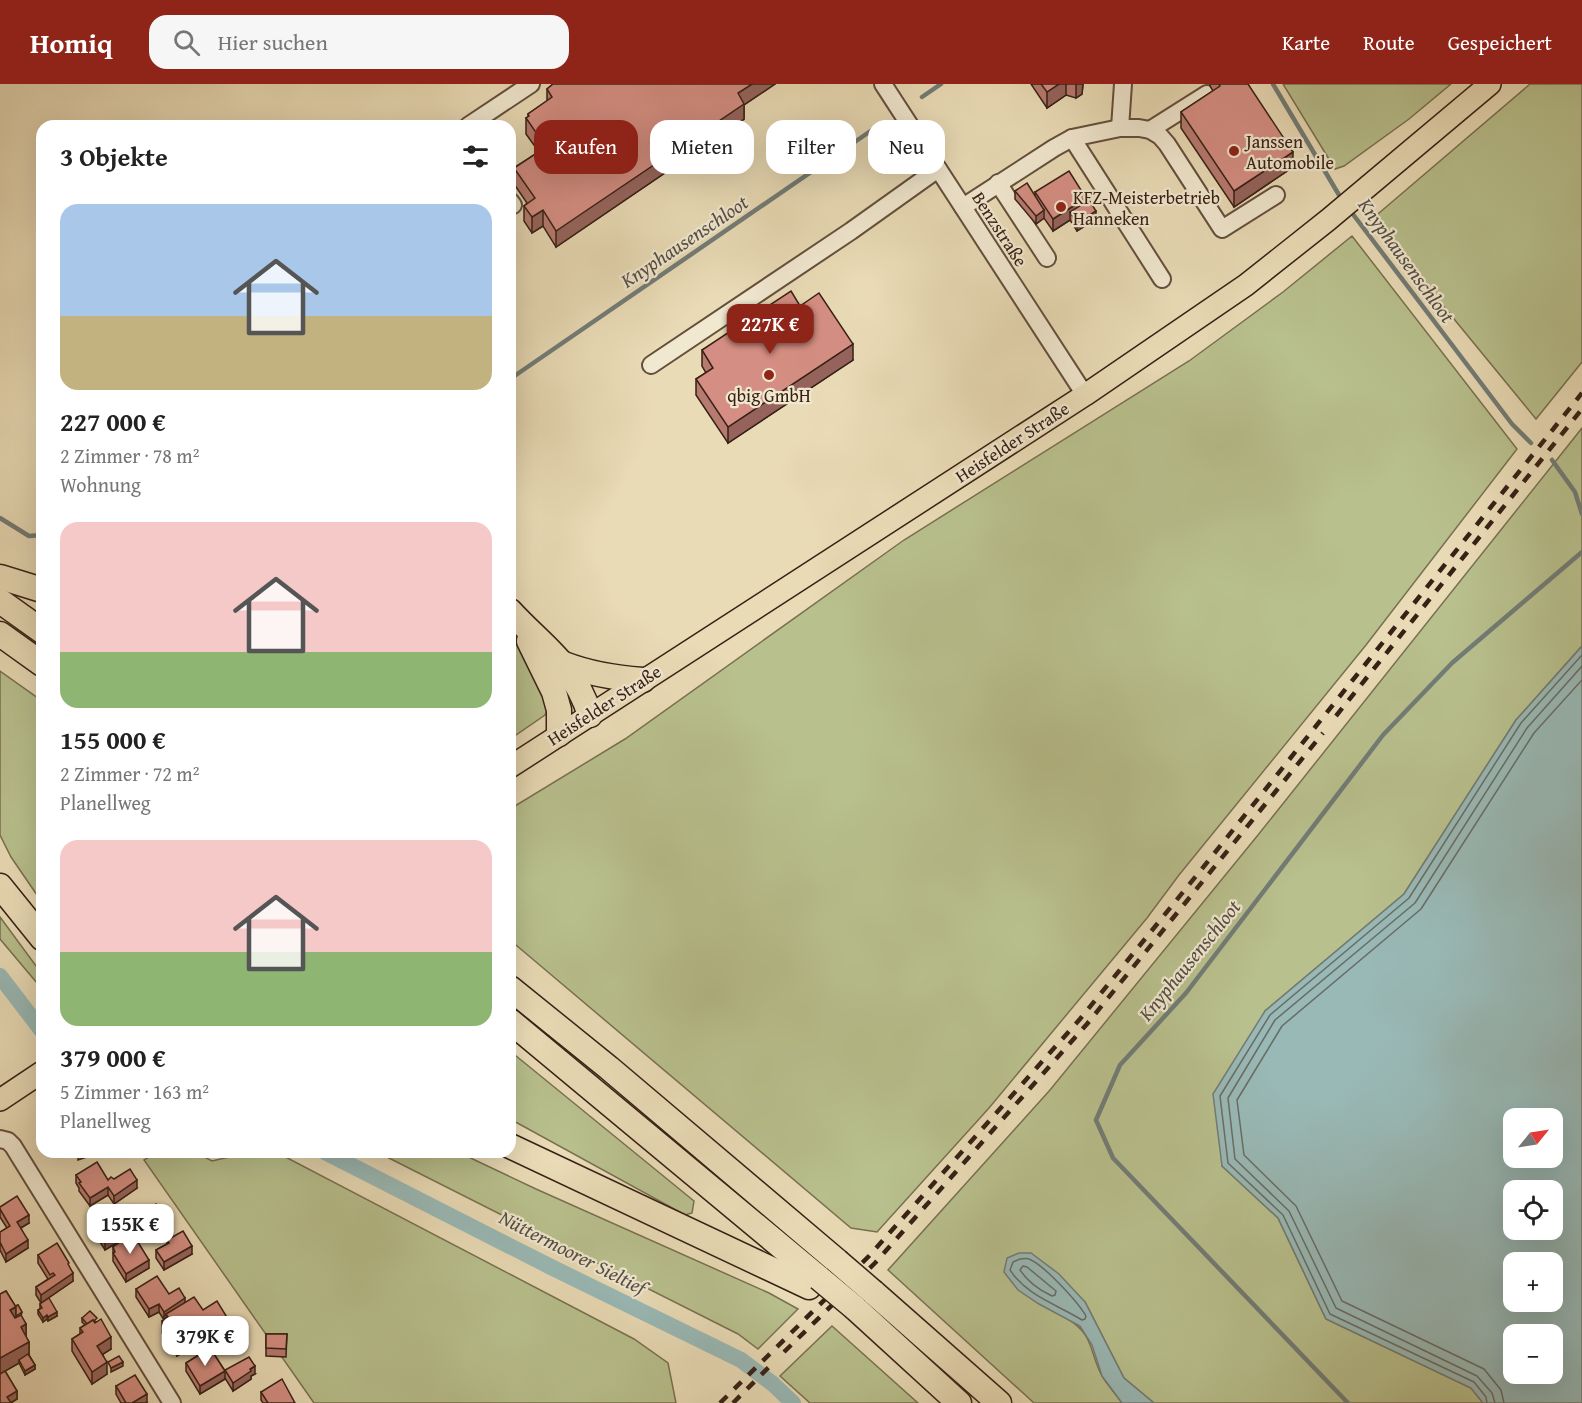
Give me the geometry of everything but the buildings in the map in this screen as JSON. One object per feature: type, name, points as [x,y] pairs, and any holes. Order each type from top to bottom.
[{"type":"highway","points":[[0,577],[36,588]]},
{"type":"highway","points":[[0,601],[36,627]]},
{"type":"highway","points":[[516,617],[564,664],[584,696],[590,715]]},
{"type":"highway","points":[[516,619],[541,661],[554,692],[560,710],[559,734]]},
{"type":"highway","points":[[0,634],[36,660]]},
{"type":"highway","points":[[564,664],[587,673],[610,678],[643,680]]},
{"type":"highway","points":[[0,886],[36,931]]},
{"type":"highway","points":[[516,993],[609,1068],[837,1261],[864,1300],[959,1403]]},
{"type":"highway","points":[[516,1027],[821,1286]]},
{"type":"highway","points":[[516,1149],[821,1286],[864,1300],[999,1403]]},
{"type":"main road","name":"Heisfelder Straße","points":[[516,763],[1085,395],[1246,285],[1372,184],[1490,84]]},
{"type":"main road","points":[[0,1100],[36,1076]]},
{"type":"street","points":[[477,120],[531,84]]},
{"type":"street","name":"Benzstraße","points":[[883,84],[906,120]]},
{"type":"street","points":[[1120,128],[1123,84]]},
{"type":"street","points":[[1150,130],[1207,94]]},
{"type":"street","points":[[963,207],[1072,138],[1120,128],[1150,130],[1160,136],[1222,229],[1276,195]]},
{"type":"street","points":[[1072,138],[1162,279]]},
{"type":"street","points":[[651,365],[931,174]]},
{"type":"street","name":"Benzstraße","points":[[941,174],[1085,395]]},
{"type":"street","points":[[998,183],[1047,258]]},
{"type":"street","points":[[0,1139],[8,1141],[13,1146],[172,1403]]},
{"type":"green space","points":[[1283,84],[1451,84],[1409,119],[1344,166],[1335,169]]},
{"type":"green space","points":[[1530,84],[1582,84],[1582,362],[1536,419],[1372,219]]},
{"type":"green space","points":[[1352,236],[1517,449],[1366,645],[1179,875],[1147,918],[989,1108],[877,1232],[851,1228],[516,945],[516,805],[625,739],[904,540],[1189,361],[1283,292]]},
{"type":"green space","points":[[1582,428],[1582,646],[1516,720],[1404,894],[1265,1011],[1222,1166],[1278,1218],[1326,1319],[1471,1388],[1483,1403],[1154,1403],[1124,1378],[1085,1302],[1065,1317],[1086,1336],[1102,1376],[1122,1403],[1034,1403],[888,1270],[1050,1090],[1258,835]]},
{"type":"green space","points":[[516,631],[521,638],[549,706],[545,715],[516,735]]},
{"type":"green space","points":[[0,671],[36,697],[36,894],[11,857],[0,835]]},
{"type":"green space","points":[[0,917],[36,966],[36,982],[0,939]]},
{"type":"green space","points":[[516,1056],[694,1201],[692,1213],[685,1215],[516,1122]]},
{"type":"green space","points":[[147,1158],[206,1158],[212,1161],[225,1158],[287,1158],[634,1339],[668,1363],[676,1403],[314,1403],[144,1160]]},
{"type":"green space","points":[[389,1158],[471,1158],[769,1293],[798,1309],[758,1349],[738,1334]]},
{"type":"green space","points":[[832,1326],[918,1403],[810,1403],[780,1376]]},
{"type":"water","points":[[1582,646],[1582,1403],[1483,1403],[1471,1388],[1326,1319],[1278,1218],[1222,1166],[1213,1094],[1265,1011],[1404,894],[1516,720]]},
{"type":"water","points":[[1019,1253],[1031,1253],[1059,1274],[1085,1302],[1124,1378],[1154,1403],[1122,1403],[1102,1376],[1092,1345],[1080,1326],[1018,1290],[1004,1272],[1007,1258]]},
{"type":"waterway","name":"Knyphausenschloot","points":[[922,97],[941,84]]},
{"type":"waterway","name":"Knyphausenschloot","points":[[1273,84],[1342,200]]},
{"type":"waterway","name":"Knyphausenschloot","points":[[516,375],[868,133]]},
{"type":"waterway","name":"Knyphausenschloot","points":[[1349,209],[1512,424],[1531,443]]},
{"type":"waterway","name":"Knyphausenschloot","points":[[1552,460],[1575,492],[1582,514]]},
{"type":"waterway","name":"Knyphausenschloot","points":[[0,518],[29,536],[36,535]]},
{"type":"waterway","name":"Knyphausenschloot","points":[[1348,1403],[1113,1158],[1096,1120],[1120,1065],[1186,993],[1383,735],[1452,663],[1582,552]]},
{"type":"waterway","name":"Nüttermoorer Sieltief","points":[[0,976],[36,1023]]},
{"type":"waterway","name":"Nüttermoorer Sieltief","points":[[337,1158],[741,1360],[773,1384],[793,1403]]},
{"type":"railway","points":[[720,1403],[869,1256],[1080,1019],[1582,393]]},
{"type":"railway","points":[[1336,716],[1582,409]]},
{"type":"railway","points":[[784,1352],[875,1263],[1087,1024],[1323,733]]},
{"type":"railway","points":[[733,1403],[769,1367]]},
{"type":"place","name":"Janssen Automobile","points":[[1234,151]]},
{"type":"place","name":"KFZ-Meisterbetrieb Hanneken","points":[[1061,207]]},
{"type":"place","name":"qbig GmbH","points":[[769,375]]}]
